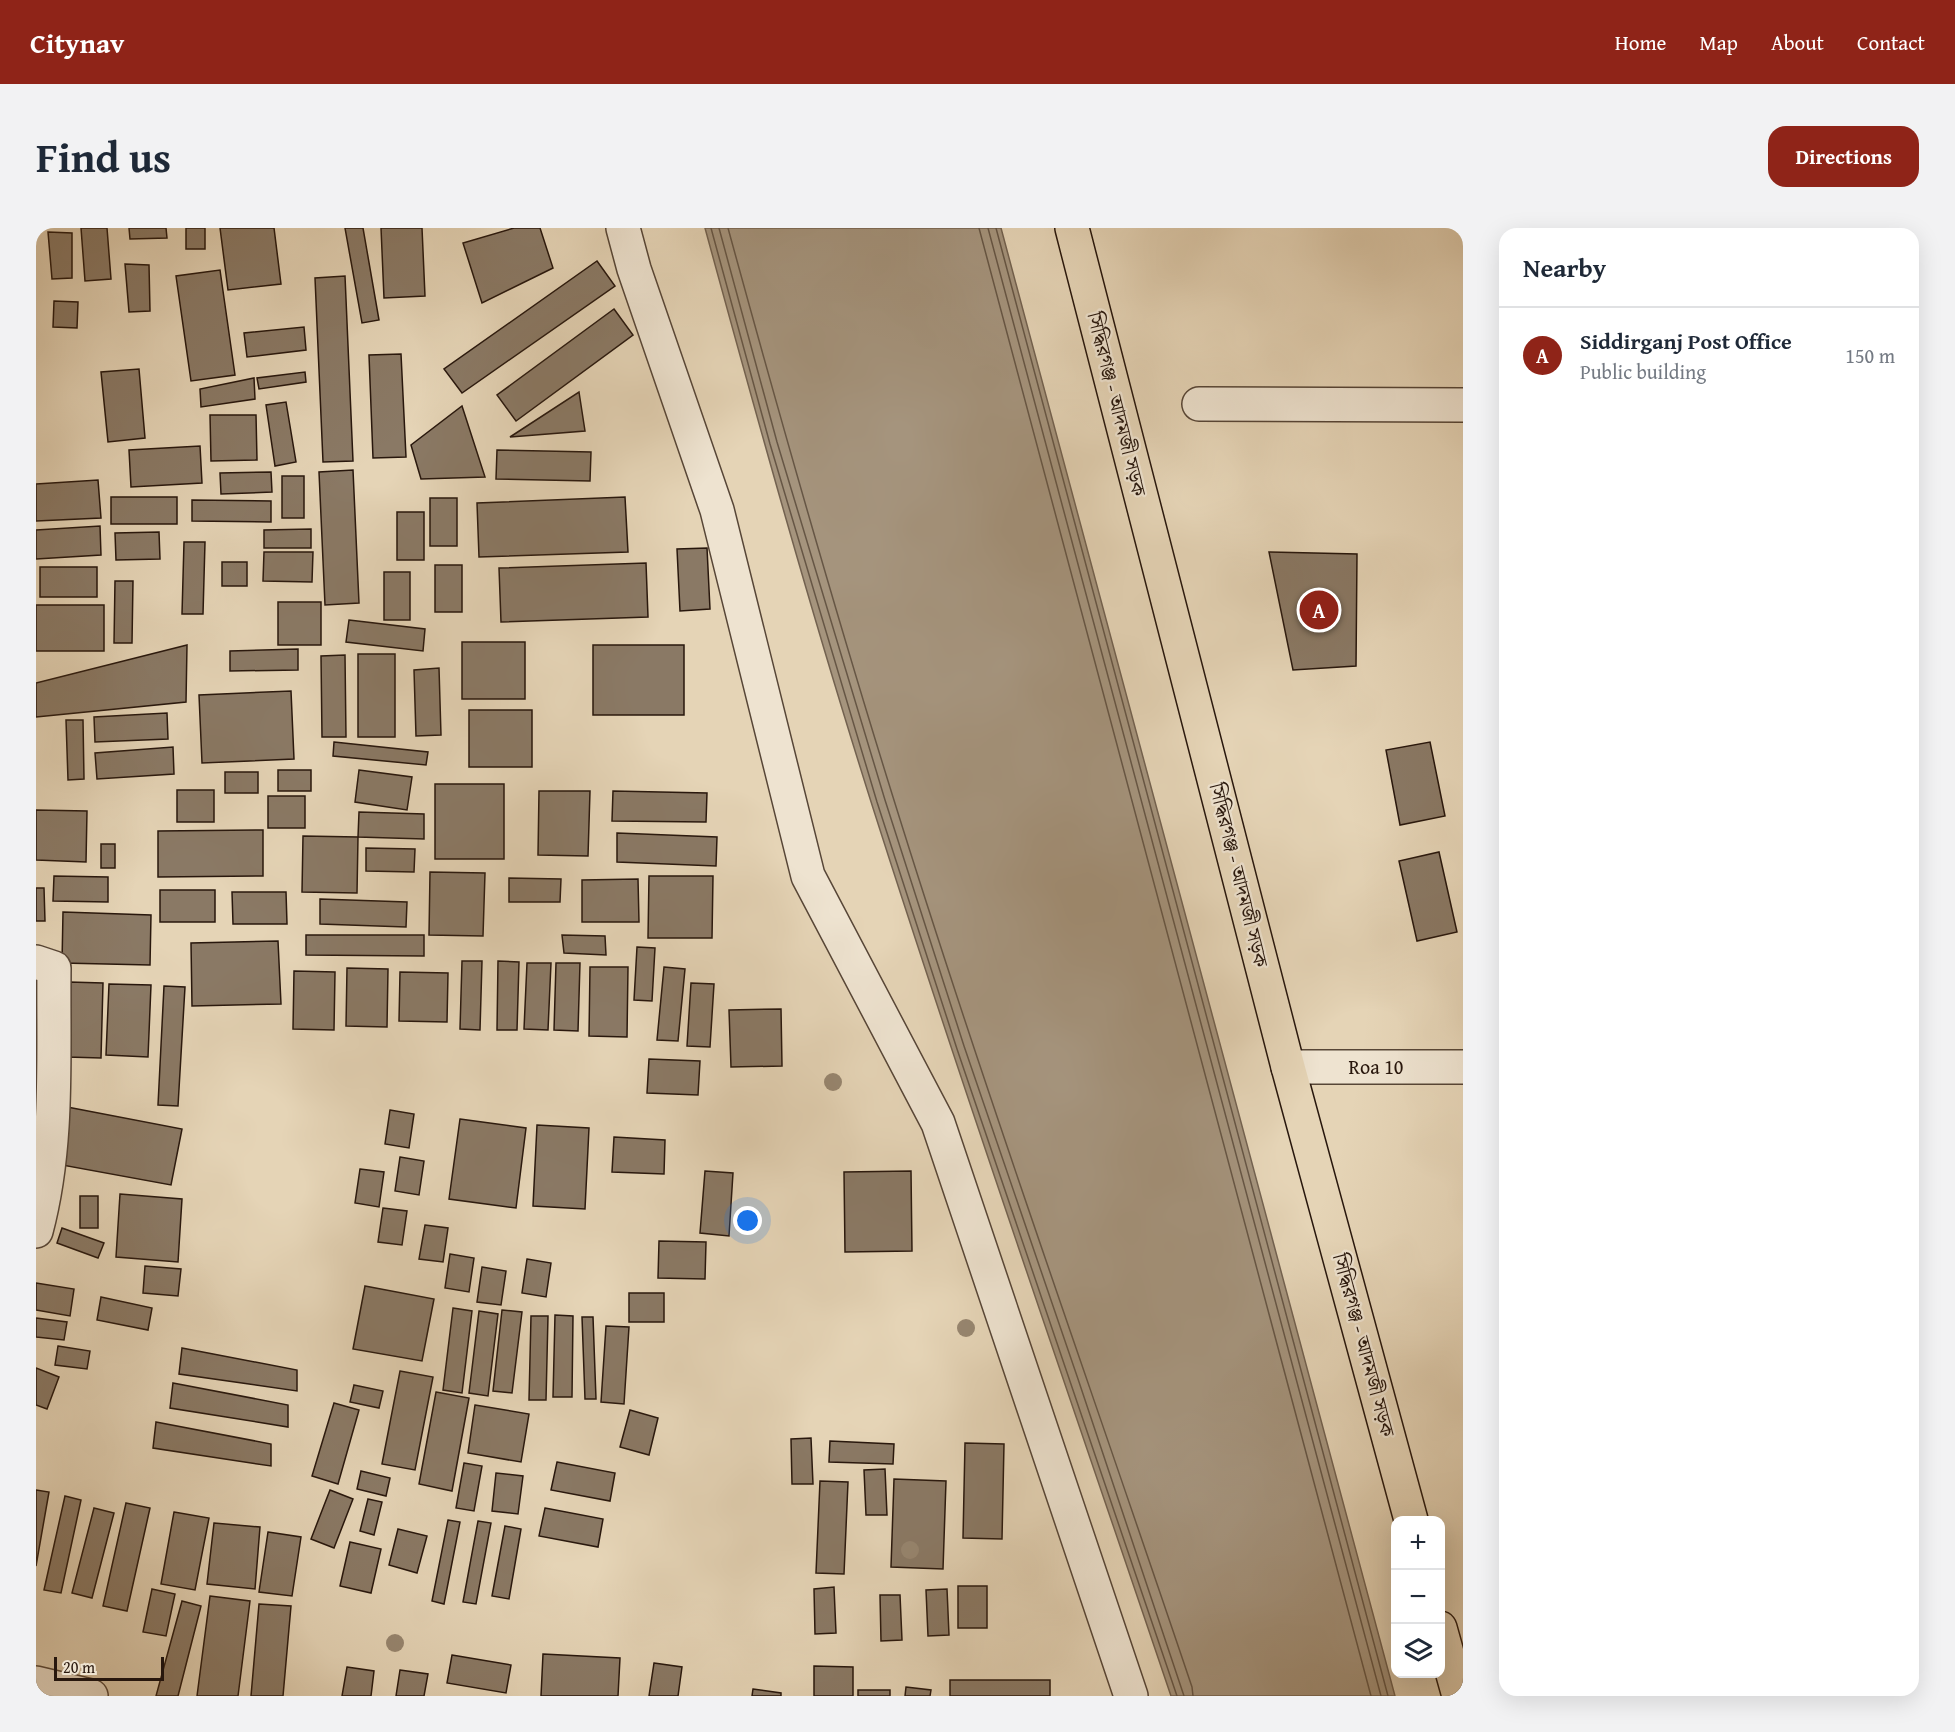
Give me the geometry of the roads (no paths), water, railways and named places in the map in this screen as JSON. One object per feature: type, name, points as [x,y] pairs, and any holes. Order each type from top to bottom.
[{"type":"main road","name":"সিদ্ধিরগঞ্জ - আদমজী সড়ক","points":[[1072,228],[1288,1067],[1410,1516]]},
{"type":"main road","points":[[1445,1646],[1459,1696]]},
{"type":"street","points":[[623,228],[634,268],[717,510],[808,876],[938,1123],[1131,1696]]},
{"type":"street","points":[[1199,404],[1463,405]]},
{"type":"street","points":[[36,962],[54,968],[54,1110],[45,1197],[36,1231]]},
{"type":"street","name":"Roa 10","points":[[1288,1067],[1463,1067]]},
{"type":"street","points":[[36,1683],[91,1696]]},
{"type":"water","points":[[705,228],[1001,228],[1395,1696],[1171,1696],[873,808],[786,519]]},
{"type":"place","name":"Siddirganj Post Office","points":[[1319,610]]}]
